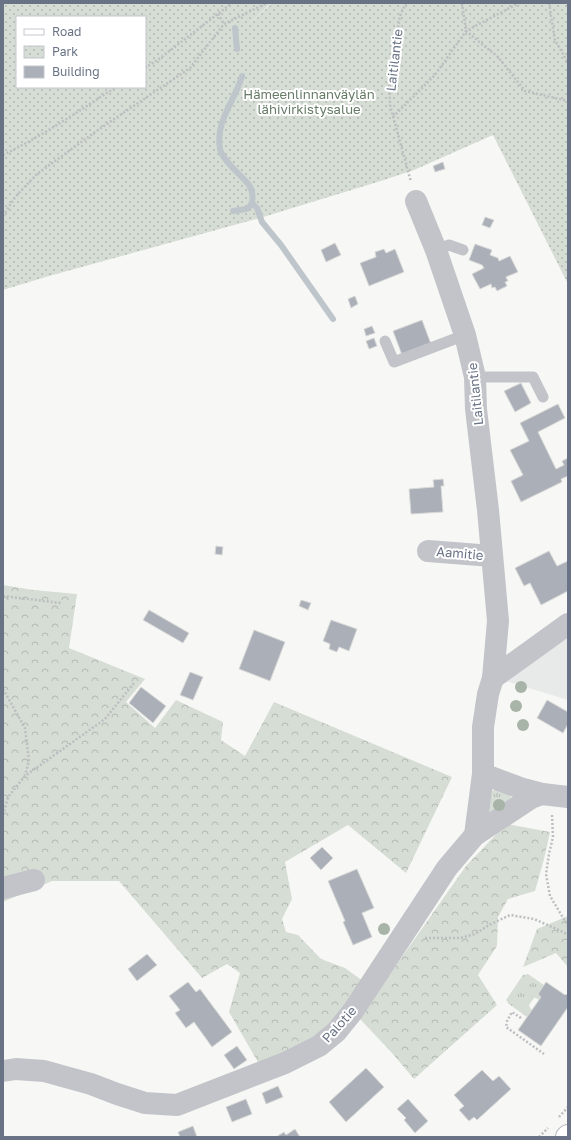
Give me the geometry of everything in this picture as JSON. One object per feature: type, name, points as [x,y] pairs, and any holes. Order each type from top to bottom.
[{"type":"street","name":"Laitilantie","points":[[416,201],[436,250],[465,335],[476,377],[476,409],[488,510],[498,621],[493,678],[488,694],[483,727],[483,774],[475,835]]},
{"type":"street","name":"Aamitie","points":[[428,551],[492,556]]},
{"type":"street","points":[[493,678],[568,624]]},
{"type":"street","points":[[483,774],[523,789],[542,794],[568,797]]},
{"type":"street","name":"Palotie","points":[[3,1071],[16,1069],[44,1071],[91,1084],[145,1103],[177,1105],[278,1066],[319,1046],[336,1032],[353,1011],[448,868],[475,835],[531,798],[542,794]]},
{"type":"street","points":[[3,888],[34,880]]},
{"type":"lane","points":[[436,250],[449,245],[463,250]]},
{"type":"lane","points":[[385,341],[394,362],[465,335]]},
{"type":"lane","points":[[476,377],[533,377],[543,397]]},
{"type":"path","points":[[146,67],[232,3]]},
{"type":"path","points":[[3,216],[16,196],[38,174],[98,130],[190,68],[224,24],[267,3]]},
{"type":"path","name":"Laitilantie","points":[[406,3],[400,16],[390,84],[390,105],[416,201]]},
{"type":"path","points":[[462,3],[466,31],[498,57],[525,91],[568,101]]},
{"type":"path","points":[[393,117],[435,75],[466,31],[519,3]]},
{"type":"path","points":[[549,3],[555,40],[568,63]]},
{"type":"path","points":[[218,14],[224,24]]},
{"type":"path","points":[[3,155],[16,149],[76,113],[114,88]]},
{"type":"path","points":[[3,596],[61,603]]},
{"type":"path","points":[[3,815],[8,796],[25,776],[105,719],[134,683]]},
{"type":"path","points":[[3,689],[25,728],[29,761],[25,776]]},
{"type":"path","points":[[542,794],[551,812],[553,825],[553,837],[546,874],[550,896],[568,926]]},
{"type":"path","points":[[400,940],[415,938],[460,938],[475,934],[489,925],[510,915],[534,918],[568,935]]},
{"type":"path","points":[[521,1018],[512,1012],[507,1021],[506,1027],[544,1054]]},
{"type":"shaded area","points":[[568,638],[568,700],[502,680]]},
{"type":"green space","name":"Hämeenlinnanväylän lähivirkistysalue","points":[[3,3],[271,3],[248,25],[272,3],[568,3],[568,284],[493,135],[414,170],[384,180],[260,218],[3,290]]},
{"type":"green space","points":[[3,585],[33,590],[77,594],[69,648],[145,679],[126,702],[155,728],[176,700],[223,722],[221,740],[245,756],[274,702],[452,777],[406,873],[348,825],[285,862],[292,899],[282,919],[286,932],[298,935],[321,959],[345,968],[363,981],[323,1037],[262,1069],[229,1012],[240,973],[227,964],[202,978],[119,881],[52,881],[3,902]]},
{"type":"green space","points":[[499,788],[508,792],[512,799],[484,823],[489,792]]},
{"type":"green space","points":[[506,824],[550,832],[535,891],[508,899],[498,917],[497,946],[478,975],[497,1005],[414,1079],[359,1018],[466,866]]},
{"type":"green space","points":[[568,916],[568,967],[556,953],[523,967],[537,929]]},
{"type":"green space","points":[[528,974],[544,985],[538,994],[541,997],[539,1000],[534,998],[529,1005],[532,1010],[527,1017],[509,1004],[506,1000],[523,975]]},
{"type":"building","points":[[365,90],[375,90],[376,99],[366,100]]},
{"type":"building","points":[[443,162],[445,169],[435,172],[433,166]]},
{"type":"building","points":[[485,217],[494,220],[490,228],[482,225]]},
{"type":"building","points":[[335,243],[341,255],[326,262],[321,250]]},
{"type":"building","points":[[475,244],[492,250],[490,255],[498,258],[499,261],[510,256],[518,272],[506,277],[508,281],[505,282],[507,286],[497,291],[495,287],[492,288],[491,284],[480,289],[472,274],[484,268],[482,265],[469,260]]},
{"type":"building","points":[[384,249],[386,253],[395,249],[404,272],[369,286],[360,263],[376,257],[375,252]]},
{"type":"building","points":[[355,296],[358,304],[351,308],[348,299]]},
{"type":"building","points":[[422,320],[431,344],[402,355],[393,331]]},
{"type":"building","points":[[372,326],[375,333],[366,336],[364,329]]},
{"type":"building","points":[[374,338],[377,346],[369,349],[366,341]]},
{"type":"building","points":[[521,383],[531,403],[515,412],[504,391]]},
{"type":"building","points":[[558,404],[565,418],[538,432],[556,469],[564,465],[562,461],[568,458],[568,476],[561,479],[562,482],[521,502],[511,481],[523,475],[510,450],[529,441],[520,423]]},
{"type":"building","points":[[443,479],[444,486],[441,486],[443,512],[411,514],[409,489],[434,487],[433,480]]},
{"type":"building","points":[[216,546],[223,547],[222,555],[215,554]]},
{"type":"building","points":[[549,551],[557,566],[568,561],[568,591],[541,605],[530,583],[524,586],[515,568]]},
{"type":"building","points":[[301,600],[311,603],[308,610],[299,606]]},
{"type":"building","points":[[149,610],[189,633],[183,643],[143,620]]},
{"type":"building","points":[[331,620],[357,629],[349,651],[339,647],[337,652],[329,649],[330,644],[323,641]]},
{"type":"building","points":[[254,630],[285,642],[270,681],[239,669]]},
{"type":"building","points":[[190,672],[203,677],[193,700],[180,695]]},
{"type":"building","points":[[141,687],[166,706],[153,723],[129,703]]},
{"type":"building","points":[[547,700],[568,712],[568,724],[563,733],[537,718]]},
{"type":"building","points":[[322,847],[333,858],[321,870],[310,858]]},
{"type":"building","points":[[357,869],[374,908],[362,913],[372,937],[353,945],[343,922],[345,921],[328,881]]},
{"type":"building","points":[[147,954],[157,965],[137,981],[128,969]]},
{"type":"building","points":[[188,982],[196,992],[200,989],[232,1032],[212,1047],[194,1022],[186,1028],[175,1013],[180,1010],[169,996]]},
{"type":"building","points":[[546,982],[568,996],[568,1007],[541,1046],[518,1030],[541,997],[538,994]]},
{"type":"building","points":[[237,1046],[247,1060],[234,1069],[224,1055]]},
{"type":"building","points":[[366,1068],[384,1087],[346,1122],[329,1102]]},
{"type":"building","points":[[482,1070],[493,1081],[499,1076],[511,1089],[477,1120],[474,1117],[469,1121],[459,1110],[464,1106],[454,1095]]},
{"type":"building","points":[[278,1086],[283,1097],[266,1104],[262,1093]]},
{"type":"building","points":[[246,1099],[252,1114],[232,1122],[226,1107]]},
{"type":"building","points":[[408,1099],[428,1121],[415,1133],[404,1120],[406,1118],[397,1109]]},
{"type":"building","points":[[193,1126],[197,1137],[180,1137],[178,1132]]},
{"type":"building","points":[[295,1129],[300,1137],[276,1137],[284,1132],[286,1135]]},
{"type":"waterway","points":[[235,28],[237,49]]},
{"type":"waterway","points":[[233,211],[243,210],[250,206],[252,203],[252,190],[224,158],[220,149],[219,139],[220,129],[226,111],[242,76]]},
{"type":"waterway","points":[[252,203],[257,208],[262,222],[281,245],[333,319]]}]
